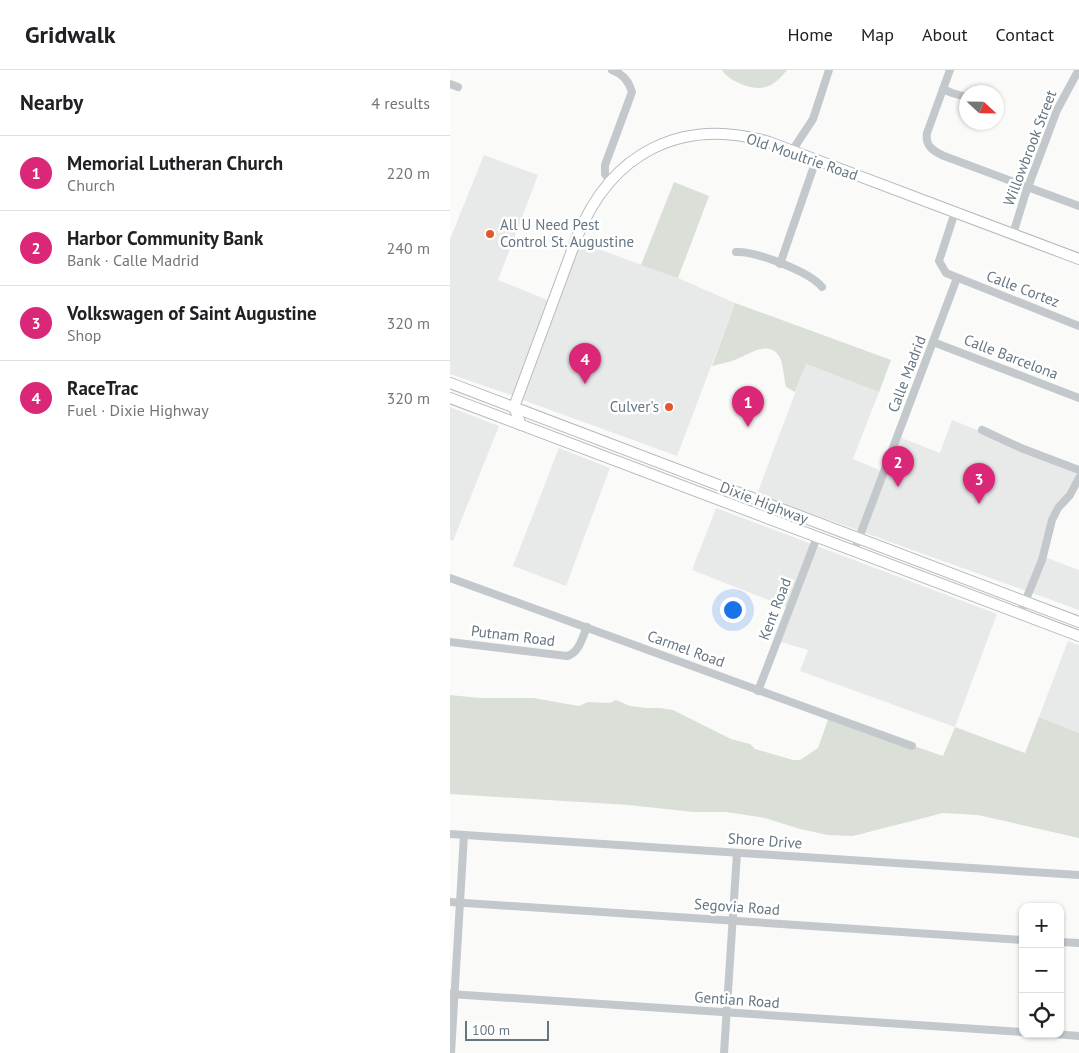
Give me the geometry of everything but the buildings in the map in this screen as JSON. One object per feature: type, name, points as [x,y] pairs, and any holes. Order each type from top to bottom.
[{"type":"main road","name":"Old Moultrie Road","points":[[514,407],[583,224],[597,198],[610,181],[646,152],[664,144],[691,136],[735,134],[750,137],[1079,259]]},
{"type":"main road","name":"Dixie Highway","points":[[450,383],[1079,622]]},
{"type":"main road","points":[[450,398],[1079,636]]},
{"type":"main road","points":[[514,407],[521,425]]},
{"type":"street","points":[[610,181],[605,174],[605,165],[632,92],[630,84],[624,77],[612,70]]},
{"type":"street","points":[[792,151],[813,119],[829,70]]},
{"type":"street","points":[[950,70],[927,133],[926,141],[931,149],[944,156],[1079,206]]},
{"type":"street","name":"Willowbrook Street","points":[[1013,234],[1028,187],[1057,110],[1077,73]]},
{"type":"street","points":[[943,89],[959,95]]},
{"type":"street","points":[[780,264],[816,160]]},
{"type":"street","points":[[955,212],[940,261],[946,273],[957,278]]},
{"type":"street","points":[[736,252],[748,252],[806,274],[822,287]]},
{"type":"street","name":"Calle Cortez","points":[[957,278],[1079,326]]},
{"type":"street","name":"Calle Madrid","points":[[854,551],[957,278]]},
{"type":"street","name":"Calle Barcelona","points":[[933,342],[1079,398]]},
{"type":"street","points":[[982,430],[1021,448],[1079,470]]},
{"type":"street","points":[[688,474],[693,490]]},
{"type":"street","points":[[1020,614],[1042,560],[1052,520],[1058,508],[1070,495],[1079,478]]},
{"type":"street","name":"Kent Road","points":[[758,691],[817,537]]},
{"type":"street","name":"Carmel Road","points":[[450,578],[912,746]]},
{"type":"street","name":"Putnam Road","points":[[450,642],[567,656],[576,651],[587,627]]},
{"type":"street","name":"Shore Drive","points":[[450,834],[1079,875]]},
{"type":"street","points":[[451,1053],[452,994],[464,835]]},
{"type":"street","points":[[724,1053],[738,853]]},
{"type":"street","name":"Segovia Road","points":[[450,902],[1019,940]]},
{"type":"street","points":[[1064,942],[1079,943]]},
{"type":"street","name":"Gentian Road","points":[[452,994],[1019,1032]]},
{"type":"street","points":[[1064,1035],[1079,1036]]},
{"type":"shaded area","points":[[722,70],[787,70],[777,81],[767,87],[755,88],[738,83],[728,77]]},
{"type":"shaded area","points":[[484,155],[538,175],[498,280],[550,301],[514,396],[450,374],[450,239]]},
{"type":"shaded area","points":[[674,182],[709,196],[678,278],[641,265]]},
{"type":"shaded area","points":[[579,242],[678,278],[735,303],[677,456],[520,399]]},
{"type":"shaded area","points":[[735,303],[891,360],[879,392],[806,364],[795,392],[786,387],[780,358],[774,351],[769,349],[756,350],[732,361],[712,366]]},
{"type":"shaded area","points":[[806,364],[879,392],[853,459],[884,472],[899,437],[940,453],[952,420],[1079,470],[1069,496],[1051,520],[1042,556],[1079,570],[1079,610],[757,494]]},
{"type":"shaded area","points":[[450,407],[499,426],[453,541],[450,540]]},
{"type":"shaded area","points":[[559,448],[610,468],[566,586],[513,566]]},
{"type":"shaded area","points":[[716,508],[997,614],[955,727],[800,671],[808,650],[777,641],[789,608],[692,570]]},
{"type":"shaded area","points":[[1068,641],[1079,645],[1079,733],[1039,717]]},
{"type":"shaded area","points":[[450,695],[480,698],[533,698],[579,706],[588,702],[610,703],[616,700],[630,706],[673,710],[731,739],[750,744],[755,749],[793,760],[800,760],[818,748],[829,717],[943,756],[955,727],[1025,753],[1039,717],[1079,733],[1079,838],[978,815],[943,813],[853,836],[828,835],[800,829],[765,818],[726,812],[693,812],[629,805],[450,794]]},
{"type":"place","name":"All U Need Pest Control St. Augustine","points":[[490,234]]},
{"type":"place","name":"RaceTrac","points":[[585,384]]},
{"type":"place","name":"Culver's","points":[[669,407]]},
{"type":"place","name":"Memorial Lutheran Church","points":[[748,427]]},
{"type":"place","name":"Harbor Community Bank","points":[[898,487]]},
{"type":"place","name":"Volkswagen of Saint Augustine","points":[[979,504]]}]
